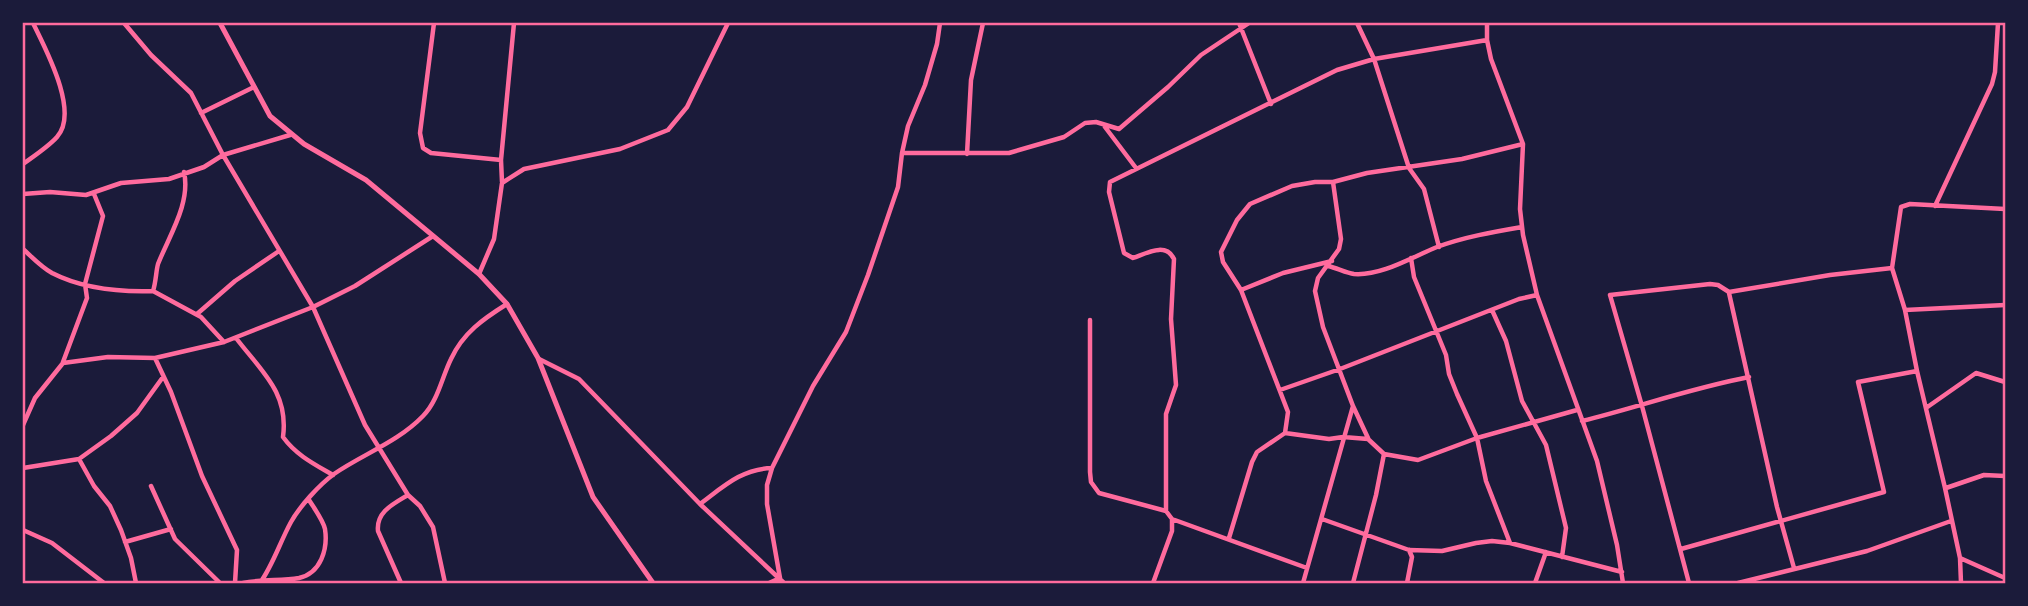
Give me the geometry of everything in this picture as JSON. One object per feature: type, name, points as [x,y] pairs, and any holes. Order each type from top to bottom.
[{"type":"street","points":[[23,164],[58,136],[65,121],[61,90],[33,23]]},
{"type":"street","points":[[124,23],[151,55],[191,93],[222,155],[313,307],[337,365],[379,449],[408,495],[420,506],[433,527],[445,583]]},
{"type":"street","points":[[220,23],[270,117],[290,135],[366,180],[479,274],[507,304],[538,358],[593,497],[653,583]]},
{"type":"street","points":[[434,23],[419,133],[423,148],[430,153],[500,160]]},
{"type":"street","points":[[479,274],[494,239],[502,183],[500,160],[514,23]]},
{"type":"street","points":[[502,183],[524,169],[620,149],[668,130],[687,107],[728,23]]},
{"type":"street","points":[[782,581],[767,504],[767,485],[772,468],[813,386],[846,332],[868,275],[898,187],[908,126],[931,65],[940,23]]},
{"type":"street","points":[[967,154],[971,80],[983,23]]},
{"type":"street","points":[[902,153],[1009,153],[1064,137],[1085,123],[1096,122],[1114,129],[1122,127],[1201,55],[1240,26],[1249,23]]},
{"type":"street","points":[[1357,23],[1374,60],[1409,168],[1424,190],[1438,247]]},
{"type":"street","points":[[1487,23],[1487,40],[1522,144],[1520,209],[1537,295],[1597,461],[1607,496],[1623,583]]},
{"type":"street","points":[[1935,206],[1992,84],[1998,23]]},
{"type":"street","points":[[1240,26],[1271,104]]},
{"type":"street","points":[[1307,568],[1172,519],[1166,511],[1166,414],[1176,385],[1171,319],[1174,259],[1169,251],[1162,249],[1133,258],[1124,253],[1109,186],[1113,179],[1337,70],[1374,60],[1487,40]]},
{"type":"street","points":[[201,113],[254,87]]},
{"type":"street","points":[[1104,126],[1136,168]]},
{"type":"street","points":[[23,194],[94,194],[121,183],[169,179],[204,167],[222,155],[290,135]]},
{"type":"street","points":[[1285,433],[1288,412],[1241,290],[1223,262],[1221,253],[1242,211],[1250,204],[1292,186],[1315,182],[1333,183],[1367,173],[1409,168],[1522,144]]},
{"type":"street","points":[[153,291],[159,263],[176,225],[182,203],[186,181],[184,172]]},
{"type":"street","points":[[1333,183],[1341,239],[1332,261],[1318,278],[1315,291],[1323,327],[1353,406],[1368,439],[1384,454],[1418,460],[1477,438],[1577,410]]},
{"type":"street","points":[[23,425],[35,398],[63,363],[87,298],[85,284],[103,216],[94,194]]},
{"type":"street","points":[[1961,583],[1960,558],[1945,488],[1905,310],[1892,268],[1901,207],[1910,204],[2005,209]]},
{"type":"street","points":[[1328,266],[1353,274],[1364,273],[1438,247],[1522,227]]},
{"type":"street","points":[[63,363],[108,357],[155,358],[236,338],[313,307],[355,286],[433,236]]},
{"type":"street","points":[[23,249],[53,274],[123,292],[153,291],[179,307],[197,314],[224,342]]},
{"type":"street","points":[[197,314],[234,281],[279,251]]},
{"type":"street","points":[[1411,258],[1414,277],[1446,355],[1457,394],[1477,438],[1486,481],[1510,543]]},
{"type":"street","points":[[1241,290],[1283,273],[1332,261]]},
{"type":"street","points":[[1689,583],[1610,295],[1710,284],[1718,285],[1729,292],[1830,275],[1892,268]]},
{"type":"street","points":[[1729,292],[1794,568]]},
{"type":"street","points":[[1280,390],[1537,295]]},
{"type":"street","points":[[261,581],[293,519],[309,500],[333,475],[379,449],[424,415],[466,334],[478,322],[507,304]]},
{"type":"street","points":[[1905,310],[2005,304]]},
{"type":"street","points":[[1492,310],[1506,341],[1522,401],[1546,446],[1566,528],[1562,558]]},
{"type":"street","points":[[1090,320],[1091,482],[1099,493],[1166,511]]},
{"type":"street","points":[[236,338],[280,397],[286,417],[284,437],[309,462],[333,475]]},
{"type":"street","points":[[155,358],[202,476],[237,550],[235,583]]},
{"type":"street","points":[[538,358],[579,379],[700,504],[782,581]]},
{"type":"street","points":[[1681,549],[1884,492],[1858,382],[1917,371]]},
{"type":"street","points":[[1926,408],[1976,373],[2005,382]]},
{"type":"street","points":[[23,468],[79,459],[137,413],[163,377]]},
{"type":"street","points":[[1582,421],[1642,406],[1679,393],[1749,377]]},
{"type":"street","points":[[1303,583],[1342,437],[1353,406]]},
{"type":"street","points":[[1229,538],[1243,498],[1247,473],[1257,452],[1285,433],[1329,439],[1368,439]]},
{"type":"street","points":[[1353,583],[1384,454]]},
{"type":"street","points":[[79,459],[94,486],[110,506],[125,541],[136,583]]},
{"type":"street","points":[[700,504],[738,475],[772,468]]},
{"type":"street","points":[[1945,488],[1984,475],[2005,476]]},
{"type":"street","points":[[151,486],[180,544],[220,583]]},
{"type":"street","points":[[401,583],[378,523],[383,512],[408,495]]},
{"type":"street","points":[[243,583],[299,578],[308,575],[322,560],[325,528],[309,500]]},
{"type":"street","points":[[1153,583],[1172,531],[1172,519]]},
{"type":"street","points":[[1322,519],[1409,550],[1442,551],[1492,541],[1510,543],[1622,572]]},
{"type":"street","points":[[1738,583],[1867,551],[1951,521]]},
{"type":"street","points":[[125,541],[171,529]]},
{"type":"street","points":[[23,530],[52,544],[104,583]]},
{"type":"street","points":[[1407,583],[1412,557],[1409,550]]},
{"type":"street","points":[[1535,583],[1546,552]]},
{"type":"street","points":[[1960,558],[2005,578]]},
{"type":"street","points":[[769,583],[782,581]]}]
